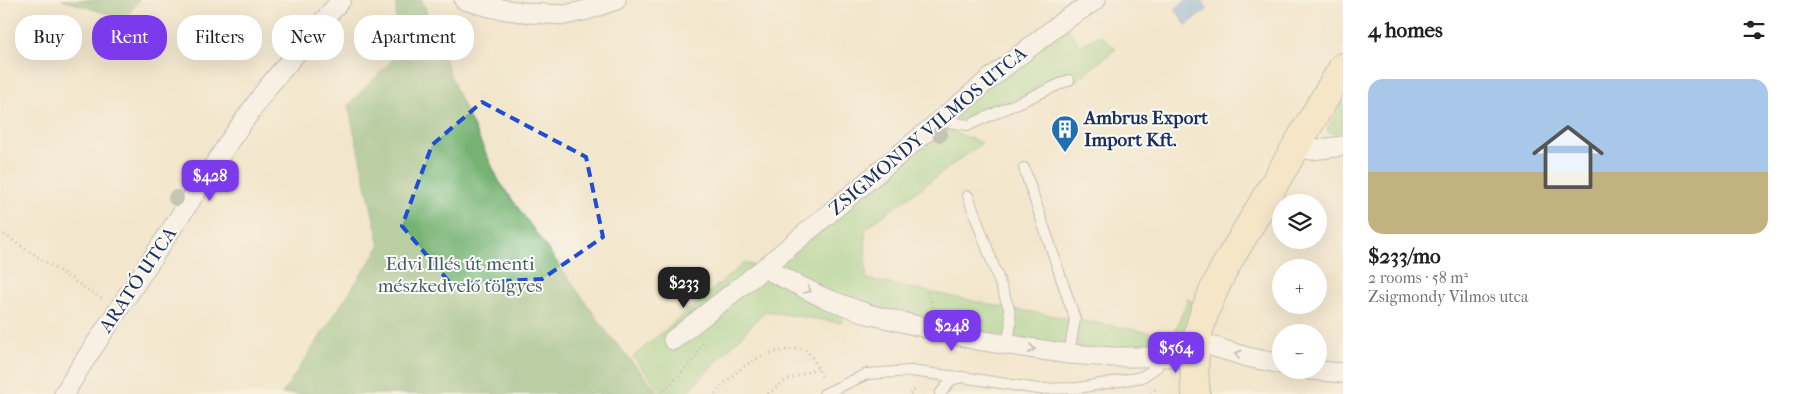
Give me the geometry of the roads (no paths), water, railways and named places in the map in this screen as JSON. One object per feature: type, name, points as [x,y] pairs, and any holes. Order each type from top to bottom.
[{"type":"street","name":"ARATÓ UTCA","points":[[64,394],[233,136],[267,88],[341,0]]},
{"type":"street","points":[[464,0],[494,8],[529,13],[566,15],[588,10],[616,0]]},
{"type":"street","name":"ZSIGMONDY VILMOS UTCA","points":[[673,340],[764,268],[1051,30],[1096,0]]},
{"type":"street","points":[[1196,394],[1194,349],[1201,321],[1211,294],[1343,66]]},
{"type":"street","points":[[1296,147],[1312,150],[1343,146]]},
{"type":"street","points":[[764,268],[822,297],[868,314],[1007,345],[1069,354],[1112,357],[1159,357],[1194,349],[1272,362]]},
{"type":"street","points":[[1327,372],[1343,373]]},
{"type":"lane","points":[[939,121],[969,125],[1069,80]]},
{"type":"lane","points":[[1024,168],[1075,319],[1069,354]]},
{"type":"lane","points":[[968,196],[1009,308],[1011,324],[1007,345]]},
{"type":"lane","points":[[826,393],[867,374],[910,371],[1038,389],[1078,388],[1142,377],[1157,367],[1159,357]]},
{"type":"lane","points":[[940,394],[951,380],[962,377]]},
{"type":"water","points":[[1187,0],[1201,0],[1208,9],[1186,25],[1175,9]]},
{"type":"place","name":"Ambrus Export Import Kft.","points":[[1065,153]]},
{"type":"park label","name":"Edvi Illés út menti mészkedvelő tölgyes","points":[[460,275]]}]
